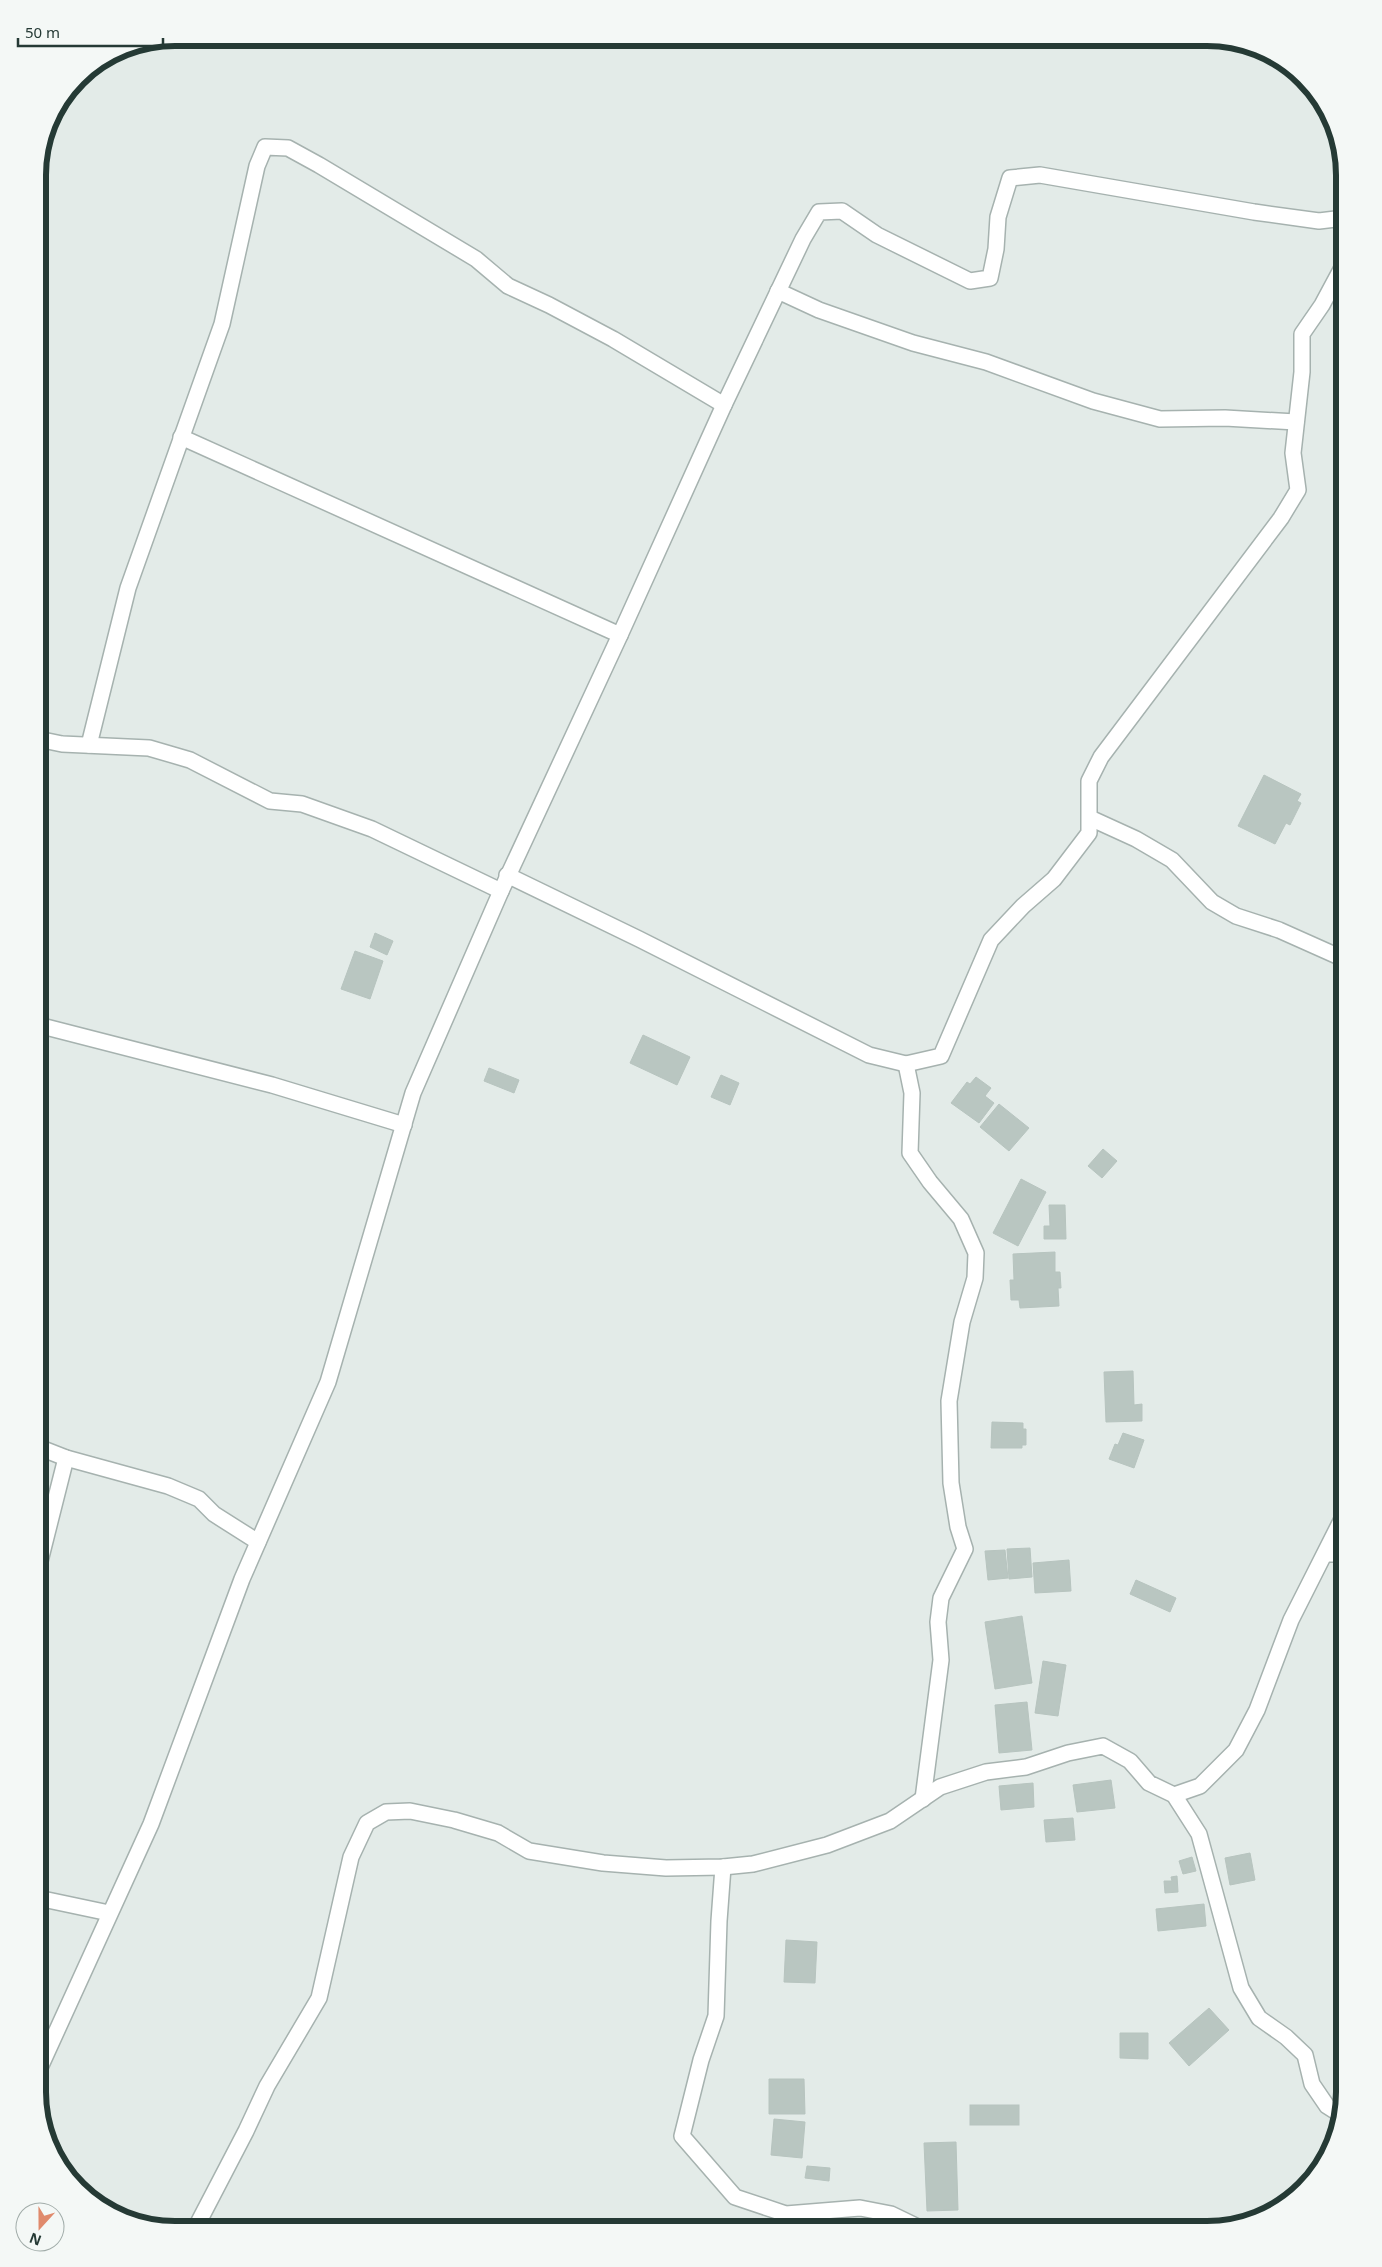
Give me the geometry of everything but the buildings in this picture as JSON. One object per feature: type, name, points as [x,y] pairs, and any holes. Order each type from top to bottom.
[{"type":"street","points":[[89,745],[128,588],[222,324],[257,166],[265,147],[288,148],[319,165],[476,259],[508,286],[549,305],[613,339],[724,404]]},
{"type":"street","points":[[46,2054],[151,1824],[242,1579],[328,1382],[413,1093],[507,875],[620,635],[724,404],[803,239],[819,212],[842,211],[877,235],[970,281],[990,278],[996,249],[998,216],[1010,178],[1040,175],[1254,212],[1319,221],[1336,219]]},
{"type":"street","points":[[507,875],[648,943],[869,1055],[906,1064],[941,1056],[991,940],[1023,906],[1054,879],[1089,833],[1089,781],[1101,757],[1281,518],[1298,490],[1292,453],[1302,372],[1302,334],[1322,305],[1336,279]]},
{"type":"street","points":[[778,291],[819,310],[913,344],[986,362],[1092,401],[1160,419],[1225,418],[1296,422]]},
{"type":"street","points":[[181,437],[620,635]]},
{"type":"street","points":[[47,741],[62,744],[150,748],[190,760],[270,801],[302,804],[372,829],[500,891]]},
{"type":"street","points":[[1090,818],[1136,839],[1172,860],[1212,902],[1236,916],[1279,930],[1336,955]]},
{"type":"street","points":[[47,1027],[272,1085],[404,1125]]},
{"type":"street","points":[[906,1064],[912,1093],[910,1153],[930,1182],[960,1219],[976,1253],[975,1278],[962,1322],[949,1401],[951,1483],[958,1527],[965,1549],[941,1598],[938,1622],[941,1660],[923,1799]]},
{"type":"street","points":[[46,1451],[168,1486],[199,1499],[214,1514],[258,1542]]},
{"type":"street","points":[[46,1536],[66,1458]]},
{"type":"street","points":[[1174,1795],[1200,1786],[1236,1750],[1257,1710],[1291,1620],[1336,1531]]},
{"type":"street","points":[[1325,1554],[1336,1554]]},
{"type":"street","points":[[200,2220],[267,2086],[319,1998],[351,1857],[367,1823],[386,1812],[410,1811],[454,1820],[498,1833],[529,1851],[603,1863],[666,1868],[722,1868],[753,1864],[828,1845],[890,1821],[940,1787],[986,1772],[1026,1767],[1068,1753],[1103,1746],[1130,1762],[1149,1783],[1174,1795],[1199,1834],[1241,1988],[1259,2018],[1286,2037],[1305,2056],[1312,2084],[1327,2106],[1335,2111]]},
{"type":"street","points":[[722,1868],[716,2016],[701,2060],[682,2136],[735,2197],[786,2214],[860,2208],[891,2214],[905,2221]]},
{"type":"street","points":[[46,1900],[109,1913]]}]
